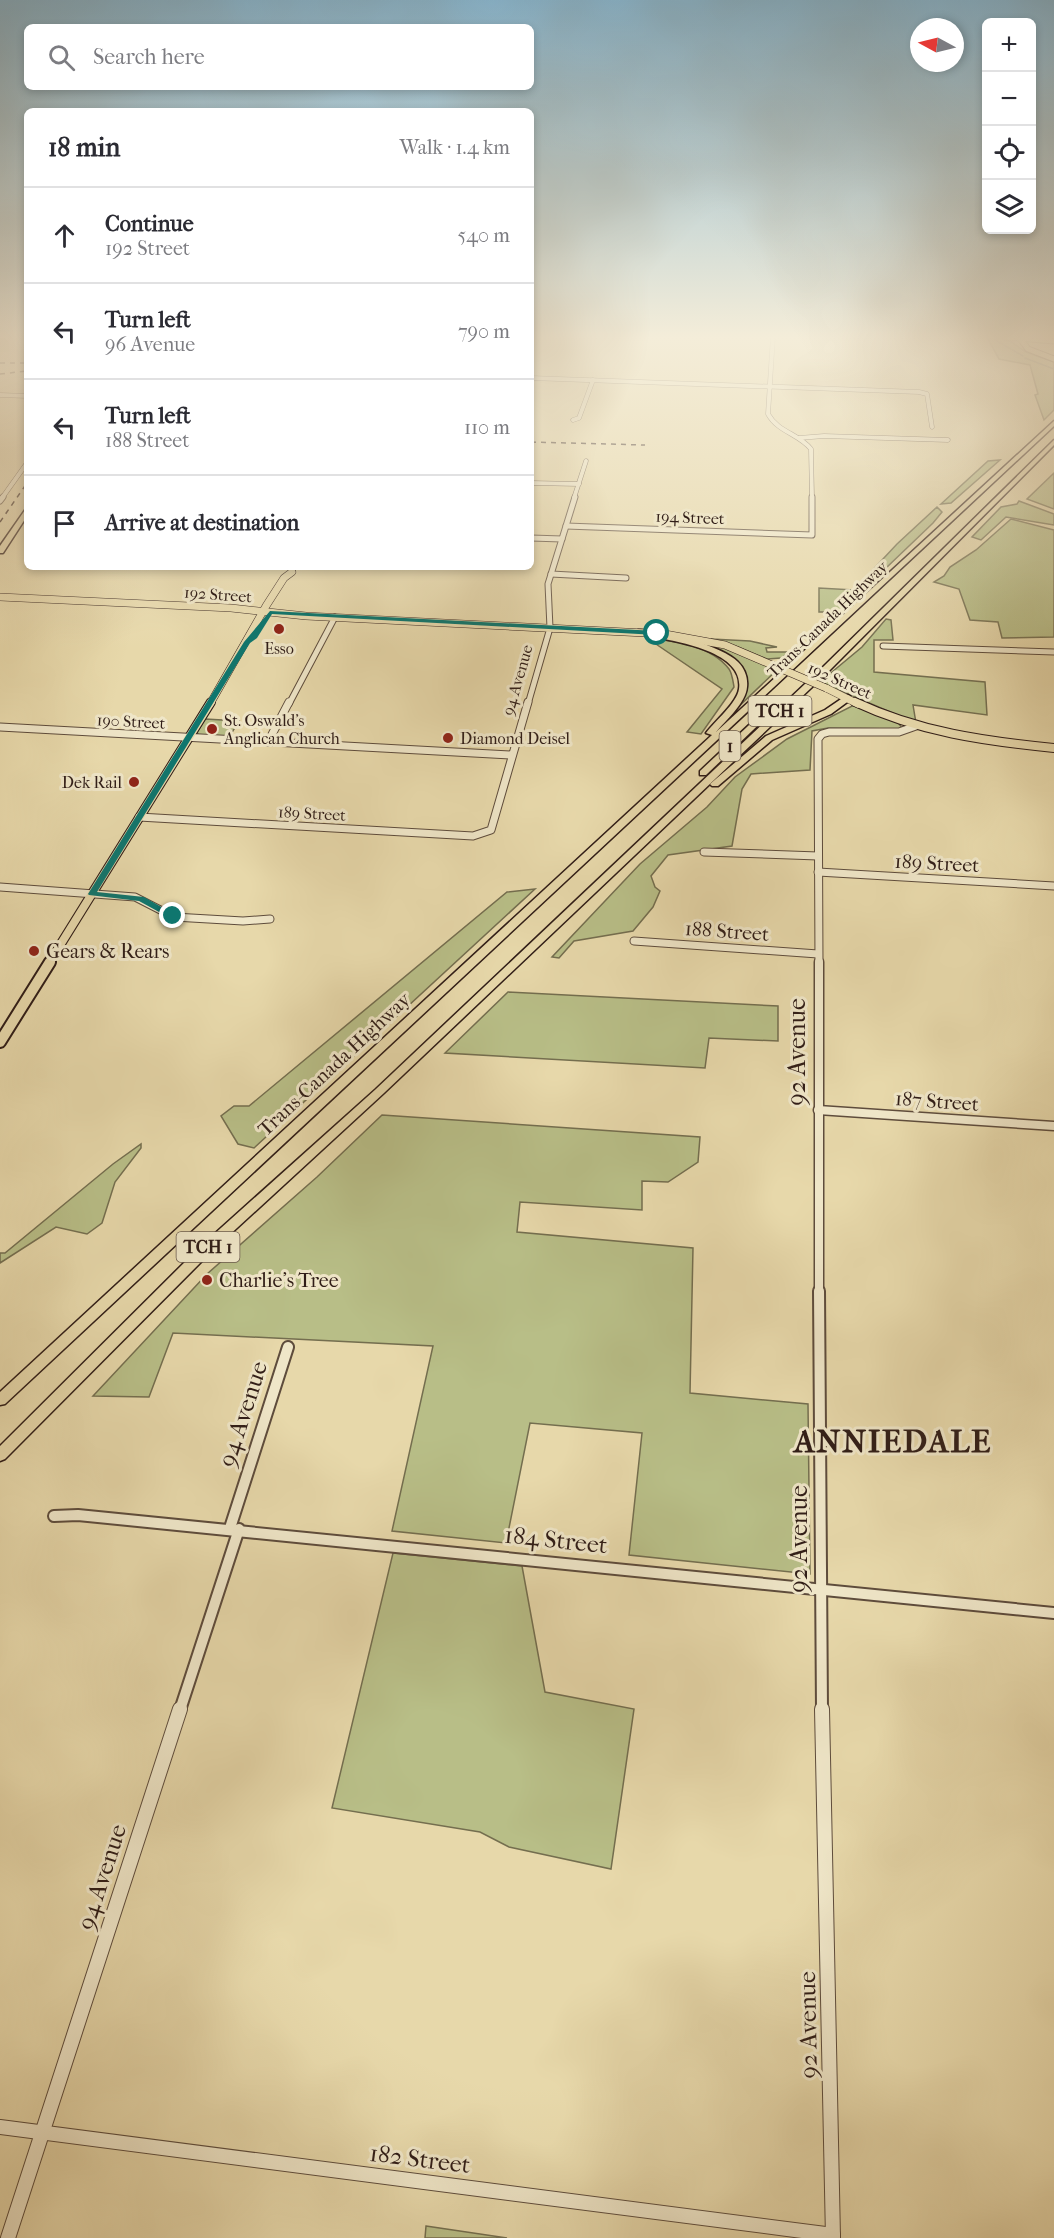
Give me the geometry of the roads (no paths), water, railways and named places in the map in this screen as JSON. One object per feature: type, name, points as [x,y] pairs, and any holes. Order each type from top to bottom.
[{"type":"highway","name":"Trans-Canada Highway","points":[[0,1400],[1035,440]]},
{"type":"highway","name":"Trans-Canada Highway","points":[[0,1455],[222,1235],[380,1091],[826,669],[1054,442]]},
{"type":"highway","points":[[1032,465],[1054,448]]},
{"type":"highway","points":[[0,539],[24,505]]},
{"type":"highway","points":[[0,551],[24,515]]},
{"type":"highway","name":"Trans-Canada Highway","points":[[575,905],[740,737],[852,634],[896,598]]},
{"type":"highway","points":[[641,632],[703,645],[738,666],[744,679],[743,692],[681,768]]},
{"type":"highway","points":[[664,823],[686,809],[770,738],[828,712],[847,698]]},
{"type":"main road","points":[[2,1037],[248,642],[247,638],[292,578],[293,570]]},
{"type":"main road","name":"192 Street","points":[[0,596],[231,608],[336,617],[641,632],[710,641],[916,726],[954,736],[1054,748]]},
{"type":"street","name":"194 Street","points":[[566,526],[812,535],[812,452],[802,440]]},
{"type":"street","name":"94 Avenue","points":[[484,834],[491,830],[550,628],[548,592],[551,574],[586,461]]},
{"type":"street","points":[[0,501],[24,467]]},
{"type":"street","points":[[534,483],[579,484]]},
{"type":"street","points":[[534,538],[562,539]]},
{"type":"street","points":[[551,574],[627,578]]},
{"type":"street","points":[[268,742],[336,617]]},
{"type":"street","points":[[883,646],[1054,652]]},
{"type":"street","name":"92 Avenue","points":[[833,2237],[820,1589],[818,739],[823,733],[899,732],[916,726]]},
{"type":"street","name":"190 Street","points":[[0,728],[512,755]]},
{"type":"street","name":"189 Street","points":[[139,817],[473,836],[484,834]]},
{"type":"street","points":[[704,852],[818,856]]},
{"type":"street","name":"189 Street","points":[[818,872],[1054,886]]},
{"type":"street","points":[[0,887],[141,899],[173,916],[243,921],[270,919]]},
{"type":"street","name":"188 Street","points":[[634,941],[818,954]]},
{"type":"street","name":"187 Street","points":[[818,1110],[1054,1126]]},
{"type":"street","name":"94 Avenue","points":[[8,2238],[235,1529],[288,1347]]},
{"type":"street","name":"184 Street","points":[[54,1516],[78,1515],[235,1529],[1054,1613]]},
{"type":"street","name":"182 Street","points":[[0,2127],[833,2237]]},
{"type":"railway","points":[[534,442],[645,445]]},
{"type":"railway","points":[[0,522],[24,487]]},
{"type":"place","name":"Esso","points":[[279,629]]},
{"type":"place","name":"St. Oswald's Anglican Church","points":[[212,729]]},
{"type":"place","name":"Diamond Deisel","points":[[448,738]]},
{"type":"place","name":"Dek Rail","points":[[134,782]]},
{"type":"place","name":"Gears & Rears","points":[[34,951]]},
{"type":"place","name":"Charlie's Tree","points":[[207,1280]]},
{"type":"district","name":"ANNIEDALE","points":[[893,1441]]}]
